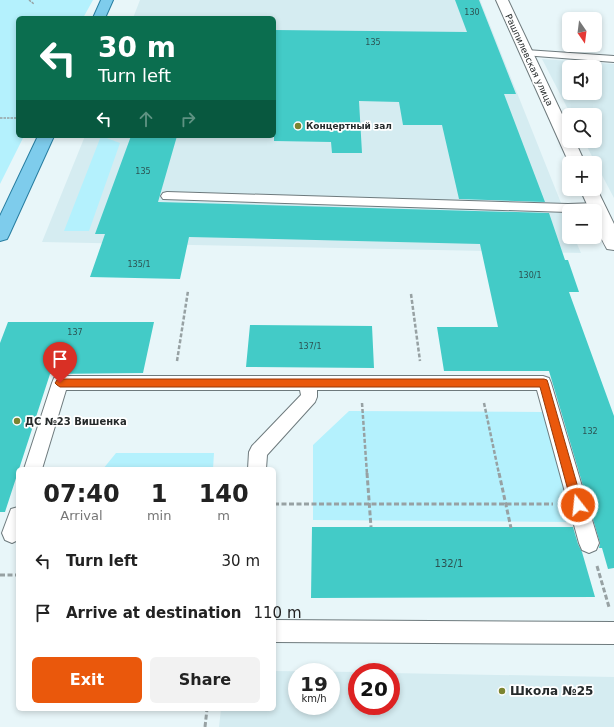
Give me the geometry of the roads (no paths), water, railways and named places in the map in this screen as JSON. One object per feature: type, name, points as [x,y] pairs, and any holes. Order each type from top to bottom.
[{"type":"main road","points":[[100,16],[107,0]]},
{"type":"main road","points":[[0,235],[45,138]]},
{"type":"street","name":"Рашпилевская улица","points":[[502,0],[574,156]]},
{"type":"street","points":[[602,218],[614,244]]},
{"type":"lane","points":[[526,52],[614,58]]},
{"type":"lane","points":[[167,196],[562,208]]},
{"type":"lane","points":[[34,467],[60,383],[544,383],[590,543]]},
{"type":"lane","points":[[257,467],[258,452],[309,397],[308,383]]},
{"type":"lane","points":[[276,631],[614,633]]},
{"type":"place","name":"Концертный зал","points":[[298,126]]},
{"type":"place","name":"ДС №23 Вишенка","points":[[17,421]]},
{"type":"place","name":"Школа №25","points":[[502,691]]}]
